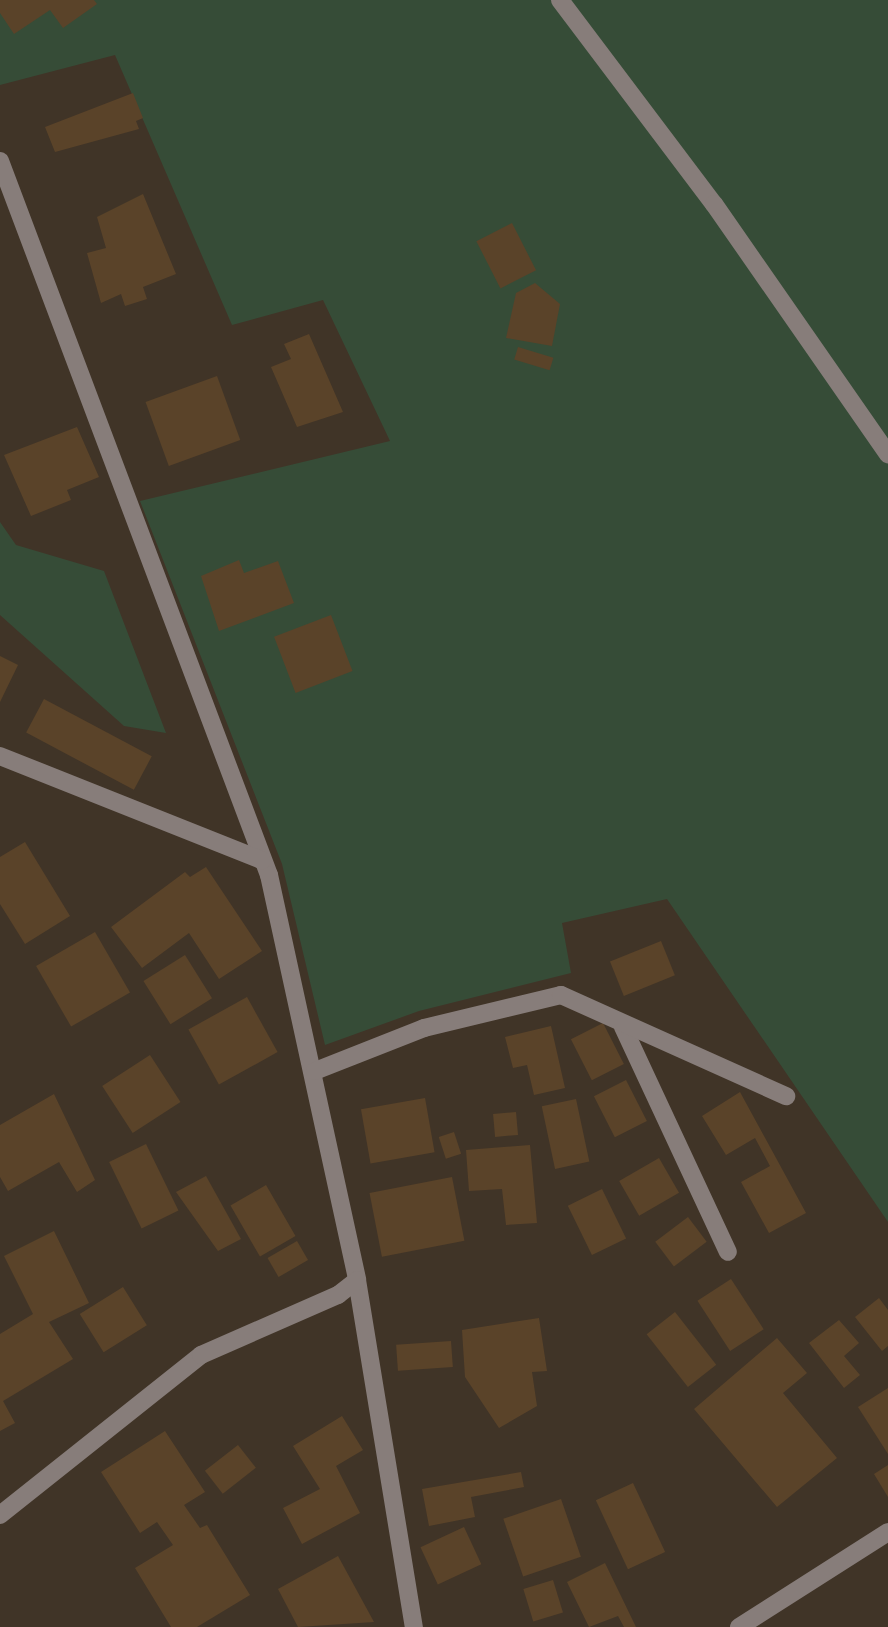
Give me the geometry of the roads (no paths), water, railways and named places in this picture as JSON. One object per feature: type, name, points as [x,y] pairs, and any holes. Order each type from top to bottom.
[{"type":"street","points":[[560,0],[714,204],[888,454]]},
{"type":"street","points":[[0,161],[262,860],[315,1071],[357,1280],[414,1627]]},
{"type":"street","points":[[0,756],[262,860]]},
{"type":"street","points":[[315,1071],[424,1028],[561,995],[623,1027],[786,1096]]},
{"type":"street","points":[[623,1027],[728,1252]]},
{"type":"street","points":[[0,1515],[201,1355],[338,1296],[357,1280]]},
{"type":"street","points":[[739,1627],[888,1532]]}]
